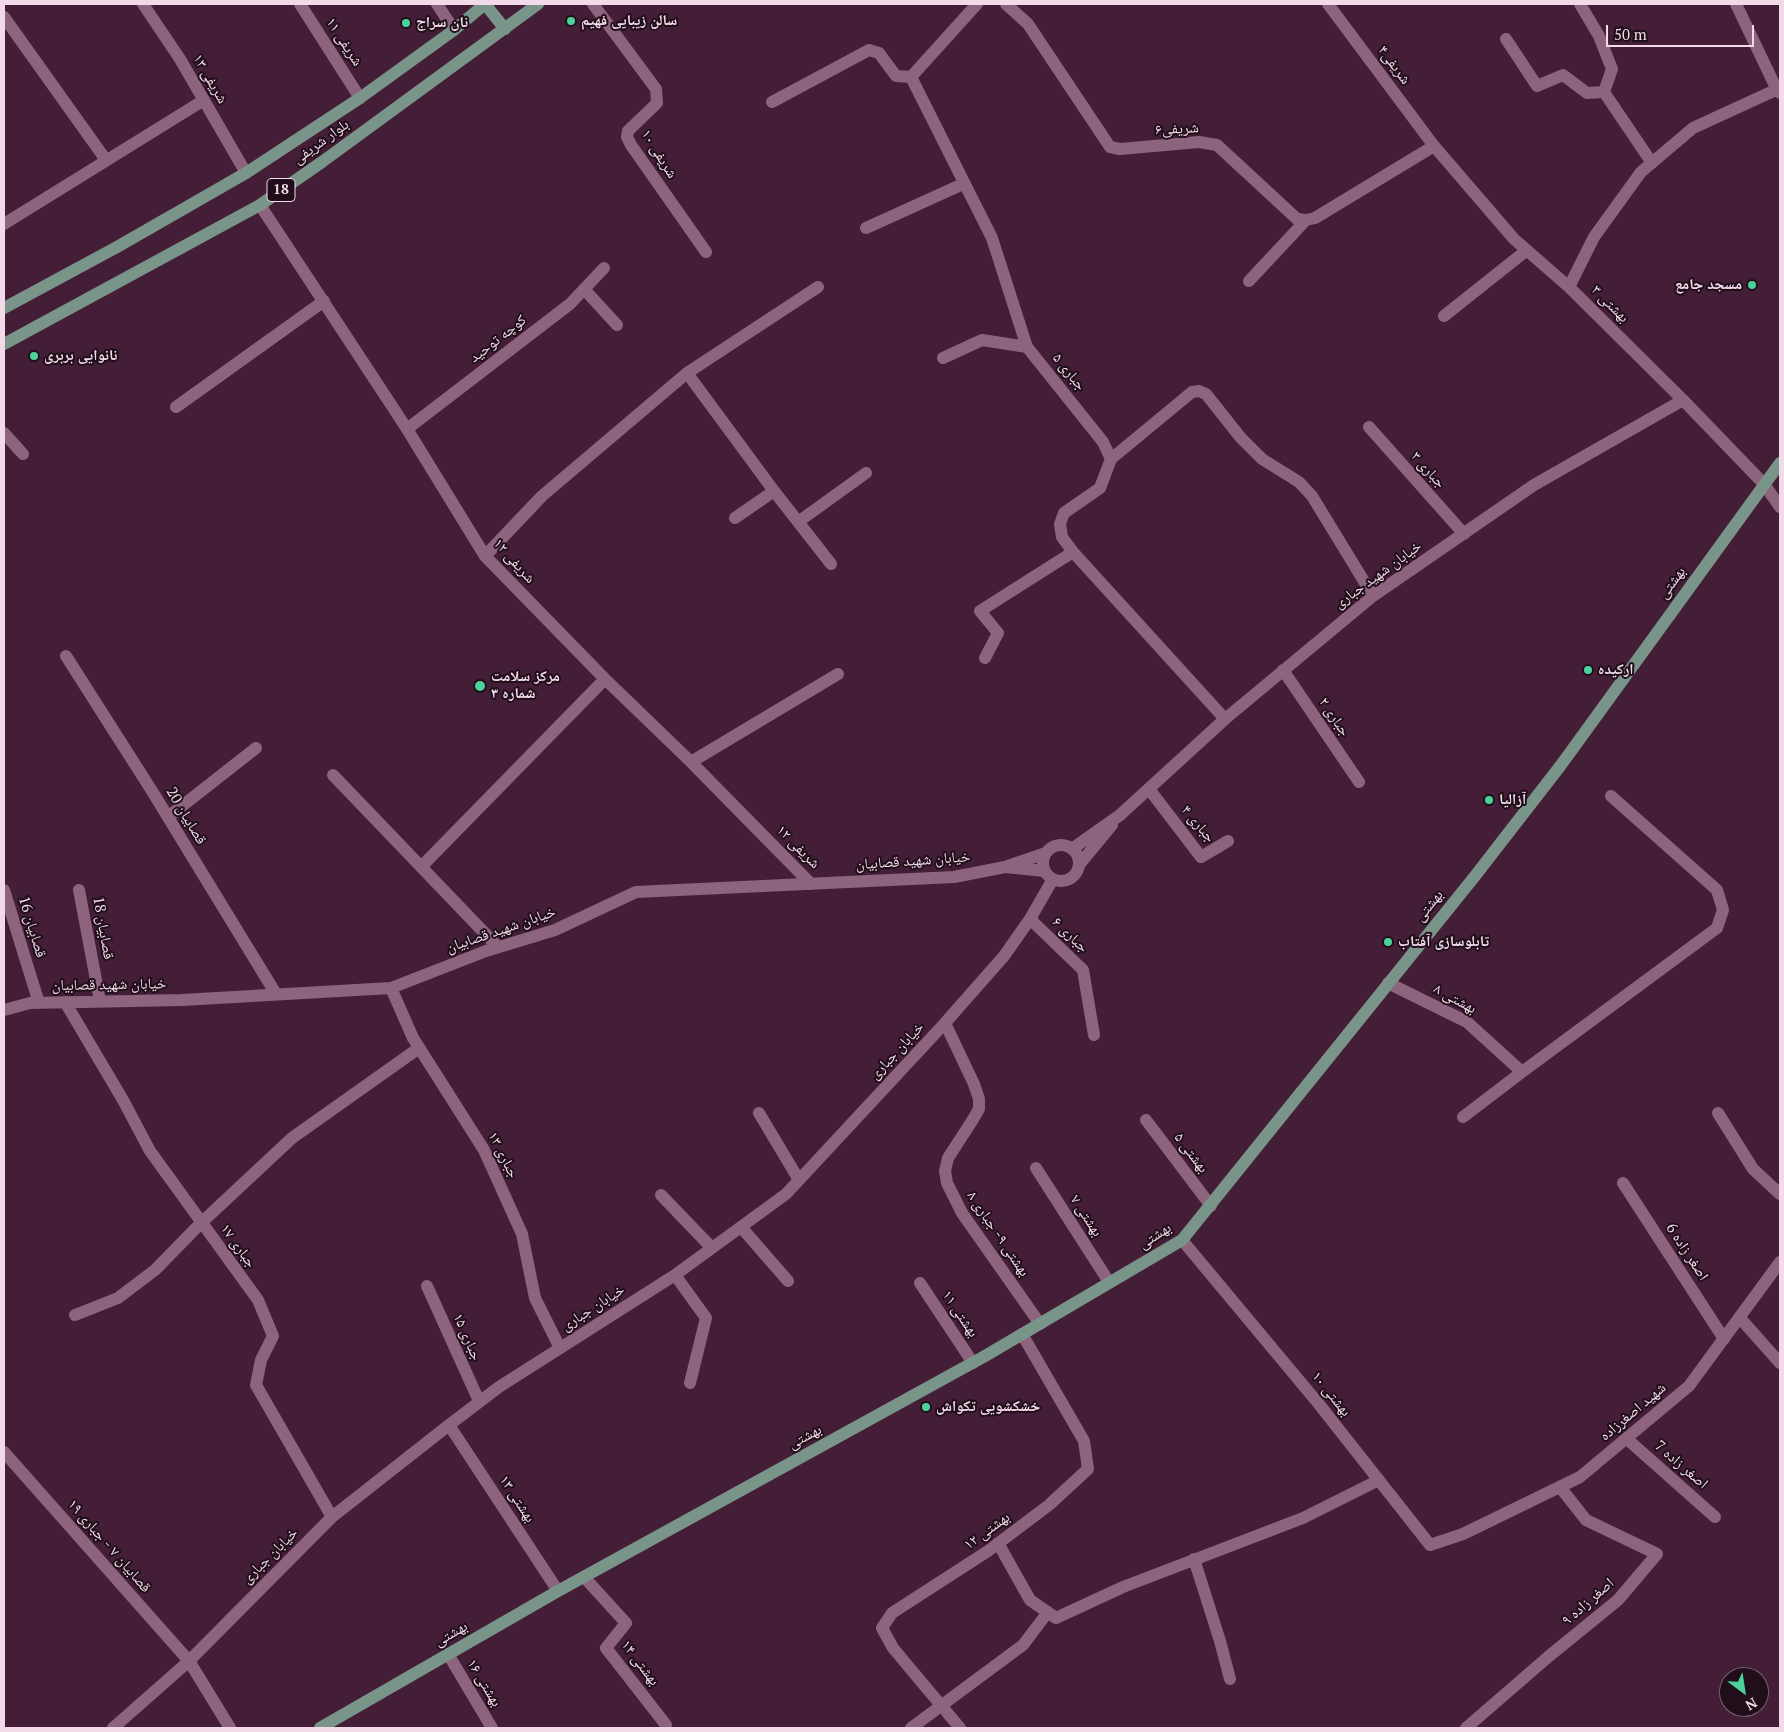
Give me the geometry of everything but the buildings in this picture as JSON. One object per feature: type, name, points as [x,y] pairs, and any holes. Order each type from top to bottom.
[{"type":"main road","name":"بلوار شریفی","points":[[4,308],[246,174],[360,98],[454,30],[485,4]]},
{"type":"main road","points":[[485,4],[505,28]]},
{"type":"main road","name":"بلوار شریفی","points":[[4,344],[260,205],[538,4]]},
{"type":"main road","name":"بهشتی","points":[[320,1728],[558,1591],[973,1363],[1182,1240],[1561,765],[1780,463]]},
{"type":"street","name":"شریفی ۱۳","points":[[143,4],[180,59],[246,174]]},
{"type":"street","name":"شریفی ۱۱","points":[[300,4],[360,98]]},
{"type":"street","points":[[437,4],[454,30]]},
{"type":"street","name":"شریفی ۱۰","points":[[593,4],[656,89],[657,102],[628,131],[627,137],[706,252]]},
{"type":"street","points":[[772,102],[869,50],[879,53],[896,76],[911,78],[977,4]]},
{"type":"street","name":"شریفی۶","points":[[1006,4],[1028,24],[1110,147],[1120,149],[1200,142],[1217,145],[1297,219],[1306,220]]},
{"type":"street","name":"شریفی۴","points":[[1328,4],[1434,146]]},
{"type":"street","points":[[1580,4],[1599,36],[1612,69],[1604,92]]},
{"type":"street","points":[[1569,287],[1594,237],[1641,172],[1693,128],[1779,90],[1736,4]]},
{"type":"street","points":[[4,17],[106,160]]},
{"type":"street","points":[[1506,39],[1537,86],[1563,75],[1587,93],[1604,92]]},
{"type":"street","name":"جباری ۵","points":[[911,78],[992,238],[1027,346],[1103,442],[1111,459]]},
{"type":"street","points":[[1604,92],[1652,163]]},
{"type":"street","points":[[4,224],[204,100]]},
{"type":"street","points":[[1249,281],[1306,220],[1315,218],[1434,146]]},
{"type":"street","name":"بهشتی ۳","points":[[1434,146],[1514,239],[1569,287],[1683,400],[1764,484],[1780,507]]},
{"type":"street","points":[[866,228],[963,184]]},
{"type":"street","name":"شریفی ۱۲","points":[[260,205],[408,429],[485,556],[605,679],[691,762],[811,884]]},
{"type":"street","points":[[1444,316],[1527,250]]},
{"type":"street","name":"کوچه توحید","points":[[408,429],[570,304],[604,268]]},
{"type":"street","points":[[485,556],[542,496],[687,373],[818,287]]},
{"type":"street","points":[[584,289],[617,325]]},
{"type":"street","points":[[176,407],[324,301]]},
{"type":"street","points":[[943,358],[982,340],[1027,346]]},
{"type":"street","points":[[687,373],[774,491],[831,564]]},
{"type":"street","points":[[1225,719],[1073,552],[1062,537],[1060,524],[1064,513],[1100,488],[1111,459],[1192,392],[1199,391],[1206,394],[1241,438],[1262,459],[1299,482],[1312,496],[1374,596]]},
{"type":"street","name":"خیابان شهید جباری","points":[[1120,815],[1225,719],[1374,596],[1534,485],[1683,400]]},
{"type":"street","name":"جباری ۳","points":[[1369,427],[1464,534]]},
{"type":"street","points":[[4,433],[23,454]]},
{"type":"street","points":[[798,522],[866,473]]},
{"type":"street","points":[[735,518],[774,491]]},
{"type":"street","points":[[985,658],[998,633],[980,611],[1073,552]]},
{"type":"street","name":"قصابیان 20","points":[[66,656],[168,816],[276,994]]},
{"type":"street","name":"جباری ۲","points":[[1283,670],[1359,782]]},
{"type":"street","points":[[691,762],[838,674]]},
{"type":"street","points":[[421,867],[605,679]]},
{"type":"street","points":[[168,816],[256,748]]},
{"type":"street","points":[[333,775],[498,947]]},
{"type":"street","name":"جباری ۴","points":[[1149,789],[1202,857],[1228,841]]},
{"type":"street","points":[[1463,1118],[1717,928],[1723,910],[1717,890],[1611,796]]},
{"type":"street","points":[[1072,849],[1120,815]]},
{"type":"street","points":[[1079,865],[1120,815]]},
{"type":"street","points":[[1063,845],[1072,849],[1078,856],[1079,865],[1073,877],[1060,881],[1049,875],[1005,867],[1063,845]]},
{"type":"street","points":[[1046,853],[1043,862],[1049,875]]},
{"type":"street","name":"خیابان شهید قصابیان","points":[[4,1010],[30,1003],[182,1000],[391,988],[498,947],[555,930],[636,892],[954,877],[1005,867]]},
{"type":"street","name":"خیابان جباری","points":[[113,1728],[189,1661],[332,1517],[479,1401],[675,1275],[786,1194],[945,1023],[1004,956],[1030,919],[1049,875]]},
{"type":"street","name":"قصابیان 16","points":[[4,890],[39,1003]]},
{"type":"street","name":"قصابیان 18","points":[[79,890],[100,1002]]},
{"type":"street","name":"جباری ۶","points":[[1030,919],[1083,970],[1094,1035]]},
{"type":"street","name":"بهشتی ۸","points":[[1388,983],[1468,1022],[1522,1072]]},
{"type":"street","name":"جباری ۱۳","points":[[391,988],[413,1038],[484,1150],[522,1234],[535,1298],[560,1348]]},
{"type":"street","name":"جباری ۱۷","points":[[65,1002],[123,1100],[150,1151],[258,1300],[273,1336],[261,1360],[256,1385],[332,1517]]},
{"type":"street","name":"بهشتی ۹- جباری ۸","points":[[945,1023],[974,1084],[979,1099],[979,1109],[948,1158],[945,1171],[947,1183],[962,1213],[1040,1324]]},
{"type":"street","points":[[75,1315],[118,1298],[155,1270],[201,1223],[292,1138],[419,1048]]},
{"type":"street","points":[[1718,1112],[1753,1170],[1780,1194]]},
{"type":"street","points":[[759,1113],[799,1180]]},
{"type":"street","name":"بهشتی ۵","points":[[1146,1120],[1211,1206]]},
{"type":"street","name":"بهشتی ۷","points":[[1036,1168],[1109,1282]]},
{"type":"street","name":"اصغر زاده 6","points":[[1623,1183],[1724,1339]]},
{"type":"street","points":[[661,1195],[712,1248]]},
{"type":"street","points":[[740,1227],[788,1281]]},
{"type":"street","name":"بهشتی ۱۰","points":[[1182,1240],[1318,1403],[1430,1545],[1463,1534]]},
{"type":"street","name":"شهید اصغرزاده","points":[[1463,1534],[1580,1477],[1689,1386],[1779,1265]]},
{"type":"street","points":[[675,1275],[706,1318],[690,1383]]},
{"type":"street","name":"بهشتی ۱۱","points":[[920,1283],[973,1363]]},
{"type":"street","name":"جباری ۱۵","points":[[427,1286],[479,1401]]},
{"type":"street","points":[[1740,1318],[1780,1363]]},
{"type":"street","name":"بهشتی ۱۲","points":[[960,1728],[893,1648],[882,1628],[892,1613],[998,1544],[1049,1505],[1088,1468],[1084,1441],[1022,1334]]},
{"type":"street","name":"بهشتی ۱۳","points":[[448,1425],[558,1591]]},
{"type":"street","name":"اصغر زاده 7","points":[[1626,1439],[1715,1516]]},
{"type":"street","name":"قصابيان ۷ - جباری ۱۹","points":[[4,1452],[189,1661],[230,1728]]},
{"type":"street","points":[[998,1544],[1030,1600],[1056,1618],[1123,1587],[1303,1518],[1379,1480]]},
{"type":"street","name":"اصغر زاده ۹","points":[[1466,1728],[1618,1600],[1657,1554],[1586,1520],[1560,1487]]},
{"type":"street","points":[[1194,1560],[1230,1679]]},
{"type":"street","name":"بهشتی ۱۴","points":[[584,1577],[626,1623],[606,1648],[666,1725]]},
{"type":"street","points":[[912,1728],[1024,1645],[1048,1612]]},
{"type":"street","name":"بهشتی ۱۶","points":[[448,1654],[492,1728]]},
{"type":"place","name":"سالن زیبایی فهیم","points":[[571,21]]},
{"type":"place","name":"نان سراج","points":[[406,23]]},
{"type":"place","name":"مسجد جامع","points":[[1752,285]]},
{"type":"place","name":"نانوایی بربری","points":[[34,356]]},
{"type":"place","name":"ارکیده","points":[[1588,670]]},
{"type":"place","name":"مرکز سلامت شماره ۳","points":[[480,686]]},
{"type":"place","name":"آزالیا","points":[[1489,800]]},
{"type":"place","name":"تابلوسازی آفتاب","points":[[1388,942]]},
{"type":"place","name":"خشکشویی تکواش","points":[[926,1407]]}]
